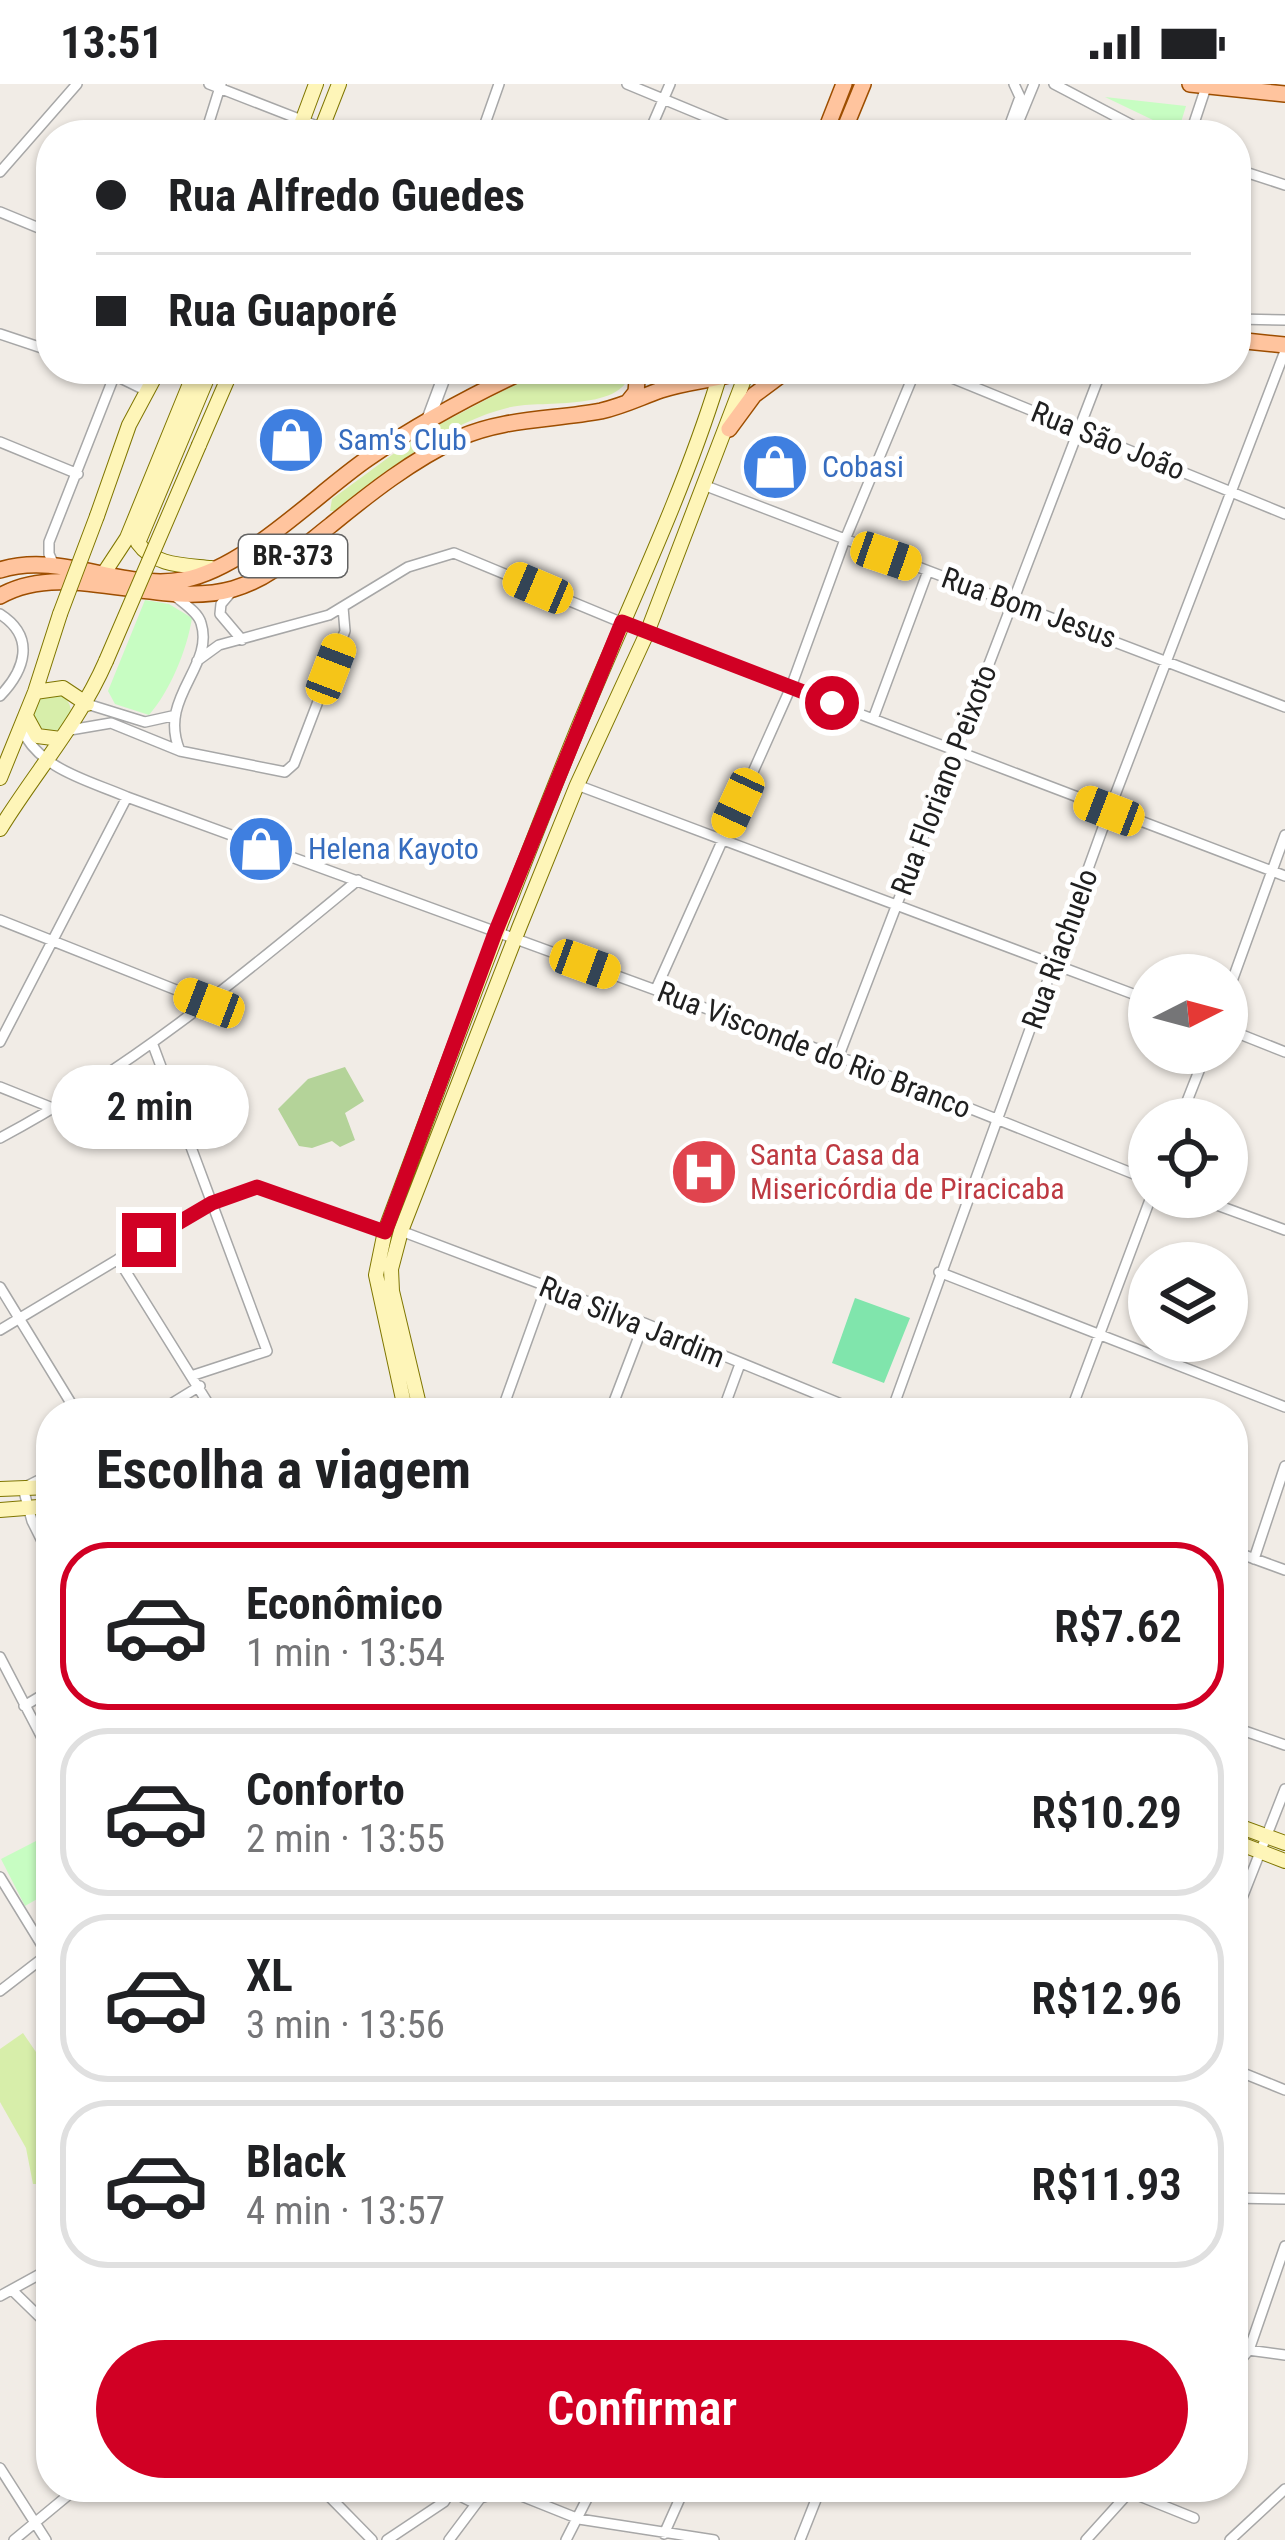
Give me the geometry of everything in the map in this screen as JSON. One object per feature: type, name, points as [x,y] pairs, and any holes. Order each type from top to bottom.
[{"type":"main road","points":[[303,120],[316,84]]},
{"type":"main road","points":[[324,120],[339,84]]},
{"type":"main road","points":[[830,120],[844,84]]},
{"type":"main road","points":[[848,120],[862,84]]},
{"type":"main road","points":[[1190,84],[1285,94]]},
{"type":"main road","points":[[1251,343],[1285,349]]},
{"type":"main road","points":[[0,778],[149,384]]},
{"type":"main road","points":[[104,573],[127,538],[190,384]]},
{"type":"main road","points":[[205,384],[137,542],[145,553],[166,562],[211,568]]},
{"type":"main road","points":[[0,829],[87,704],[225,384]]},
{"type":"main road","name":"BR-373","points":[[0,570],[32,565],[185,580],[246,551],[365,461],[494,384]]},
{"type":"main road","points":[[626,405],[637,384]]},
{"type":"main road","name":"BR-373","points":[[0,596],[34,582],[175,596],[234,589],[285,563],[378,488],[462,437],[517,421],[626,405],[684,384]]},
{"type":"main road","points":[[393,1231],[495,933],[622,622],[692,466],[718,384]]},
{"type":"main road","points":[[412,1398],[376,1275],[577,785],[647,633],[744,384]]},
{"type":"main road","points":[[729,428],[754,395],[769,384]]},
{"type":"main road","points":[[35,692],[64,688],[87,704]]},
{"type":"main road","points":[[23,722],[37,736],[66,735]]},
{"type":"main road","points":[[0,1489],[36,1488]]},
{"type":"main road","points":[[0,1510],[36,1508]]},
{"type":"main road","points":[[1248,1829],[1285,1843]]},
{"type":"main road","points":[[1248,1847],[1285,1861]]},
{"type":"street","points":[[47,120],[77,84]]},
{"type":"street","points":[[486,120],[499,84]]},
{"type":"street","points":[[628,84],[713,120]]},
{"type":"street","points":[[655,120],[670,84]]},
{"type":"street","points":[[1014,84],[1020,98],[1014,120]]},
{"type":"street","points":[[1017,120],[1034,84]]},
{"type":"street","points":[[1054,84],[1122,120]]},
{"type":"street","points":[[1195,120],[1206,85]]},
{"type":"street","points":[[208,120],[216,86],[284,120]]},
{"type":"street","points":[[0,172],[36,132]]},
{"type":"street","points":[[1251,174],[1285,185]]},
{"type":"street","points":[[0,212],[36,227]]},
{"type":"street","points":[[1251,319],[1285,320]]},
{"type":"street","points":[[0,334],[36,346]]},
{"type":"street","name":"Rua Riachuelo","points":[[896,1398],[1109,811],[1285,349]]},
{"type":"street","points":[[55,567],[50,542],[111,384]]},
{"type":"street","points":[[136,384],[145,390]]},
{"type":"street","points":[[428,420],[441,384]]},
{"type":"street","points":[[656,989],[791,687],[910,384]]},
{"type":"street","name":"Rua São João","points":[[967,384],[1285,514]]},
{"type":"street","name":"Rua Floriano Peixoto","points":[[838,1058],[1096,384]]},
{"type":"street","points":[[0,442],[78,474]]},
{"type":"street","name":"Rua Bom Jesus","points":[[706,486],[1285,706]]},
{"type":"street","points":[[197,662],[219,645],[305,624],[408,567],[454,553],[647,633],[1285,876]]},
{"type":"street","points":[[873,718],[928,571]]},
{"type":"street","points":[[234,589],[221,604],[220,614],[242,640]]},
{"type":"street","points":[[175,596],[201,620],[197,662],[172,716],[180,751]]},
{"type":"street","points":[[66,735],[111,723],[180,751],[285,772],[294,764],[345,632],[343,607]]},
{"type":"street","points":[[0,614],[16,625],[24,655],[14,682],[0,696]]},
{"type":"street","points":[[87,704],[145,722],[172,716]]},
{"type":"street","points":[[23,722],[28,744],[44,760]]},
{"type":"street","name":"Rua Visconde do Rio Branco","points":[[44,760],[127,797],[656,989],[1128,1172]]},
{"type":"street","points":[[577,785],[1128,992]]},
{"type":"street","points":[[0,1042],[127,797]]},
{"type":"street","points":[[1241,954],[1285,835]]},
{"type":"street","points":[[0,1138],[55,1109],[153,1045],[358,880]]},
{"type":"street","points":[[0,920],[209,1003]]},
{"type":"street","points":[[1248,1037],[1285,1052]]},
{"type":"street","points":[[153,1045],[267,1351],[194,1376]]},
{"type":"street","points":[[0,1088],[55,1109]]},
{"type":"street","name":"Rua Silva Jardim","points":[[0,1330],[212,1203],[257,1187],[644,1323],[825,1398]]},
{"type":"street","points":[[1248,1216],[1285,1230]]},
{"type":"street","points":[[1076,1398],[1142,1218]]},
{"type":"street","points":[[118,1259],[206,1398]]},
{"type":"street","points":[[939,1272],[1285,1407]]},
{"type":"street","points":[[0,1287],[68,1398]]},
{"type":"street","points":[[506,1398],[546,1288]]},
{"type":"street","points":[[615,1398],[644,1323]]},
{"type":"street","points":[[728,1398],[740,1364]]},
{"type":"street","points":[[181,1398],[200,1387]]},
{"type":"street","points":[[1254,1559],[1285,1466]]},
{"type":"street","points":[[36,1482],[23,1488],[36,1527]]},
{"type":"street","points":[[1248,1557],[1285,1570]]},
{"type":"street","points":[[0,1657],[36,1728]]},
{"type":"street","points":[[24,1706],[36,1699]]},
{"type":"street","points":[[1248,1732],[1285,1744]]},
{"type":"street","points":[[1248,1876],[1285,1789]]},
{"type":"street","points":[[0,1877],[36,1933]]},
{"type":"street","points":[[0,1991],[36,1965]]},
{"type":"street","points":[[1248,2075],[1285,2090]]},
{"type":"street","points":[[1248,2198],[1285,2199]]},
{"type":"street","points":[[1285,2246],[1249,2350],[1285,2355]]},
{"type":"street","points":[[0,2296],[36,2276]]},
{"type":"street","points":[[12,2290],[36,2313]]},
{"type":"street","points":[[0,2468],[46,2540]]},
{"type":"street","points":[[1230,2540],[1285,2489]]},
{"type":"street","points":[[14,2540],[61,2502]]},
{"type":"street","points":[[335,2502],[372,2540]]},
{"type":"street","points":[[387,2540],[436,2502]]},
{"type":"street","points":[[449,2540],[478,2502]]},
{"type":"street","points":[[537,2502],[579,2519],[714,2540]]},
{"type":"street","points":[[566,2540],[586,2502]]},
{"type":"street","points":[[664,2534],[678,2502]]},
{"type":"street","points":[[800,2540],[815,2502]]},
{"type":"street","points":[[1086,2540],[1121,2502]]},
{"type":"street","points":[[1159,2502],[1194,2518]]},
{"type":"green space","points":[[1105,97],[1186,106],[1182,120],[1153,120]]},
{"type":"green space","points":[[516,384],[625,384],[582,402],[511,407],[487,414],[441,436],[338,511],[330,511],[332,499],[419,435]]},
{"type":"green space","points":[[145,600],[169,604],[192,618],[176,670],[149,715],[115,704],[108,691]]},
{"type":"green space","points":[[52,693],[65,699],[71,712],[65,725],[52,731],[39,725],[33,712],[39,699]]},
{"type":"green space","points":[[345,1067],[364,1101],[345,1113],[355,1140],[340,1147],[332,1141],[312,1148],[299,1146],[278,1109],[308,1079]]},
{"type":"green space","points":[[855,1298],[910,1318],[884,1383],[832,1363]]},
{"type":"green space","points":[[36,1841],[36,1900],[25,1906],[1,1859]]},
{"type":"green space","points":[[23,2033],[36,2052],[36,2184],[26,2148],[0,2102],[0,2049]]},
{"type":"place","name":"Sam's Club","points":[[291,440]]},
{"type":"place","name":"Cobasi","points":[[775,467]]},
{"type":"place","name":"Helena Kayoto","points":[[261,849]]},
{"type":"place","name":"Santa Casa da Misericórdia de Piracicaba","points":[[704,1172]]},
{"type":"route","points":[[149,1240],[212,1203],[257,1187],[385,1232],[495,933],[622,622],[832,703]]}]
